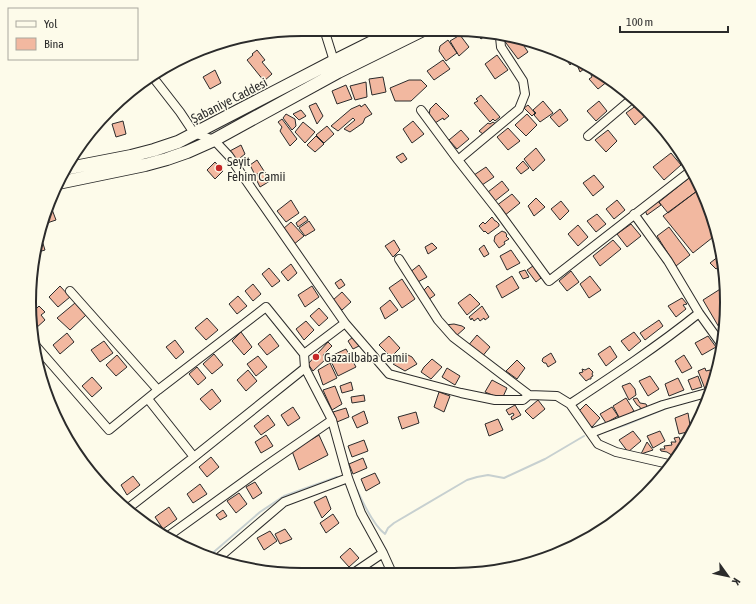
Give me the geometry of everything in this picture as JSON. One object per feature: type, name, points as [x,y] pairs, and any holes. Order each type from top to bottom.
[{"type":"highway","name":"Şabaniye Caddesi","points":[[73,167],[131,156],[178,142],[384,36]]},
{"type":"highway","points":[[64,182],[167,159],[214,140],[338,72],[411,36]]},
{"type":"street","points":[[326,36],[334,61]]},
{"type":"street","points":[[458,160],[519,108],[525,94],[523,81],[501,47],[500,40]]},
{"type":"street","points":[[155,80],[194,133],[214,140],[229,156],[345,323],[389,374],[461,393],[495,400],[522,400],[529,396],[557,396],[570,404],[598,444],[616,452],[666,463]]},
{"type":"street","points":[[588,136],[629,102]]},
{"type":"street","points":[[421,110],[549,280],[687,174]]},
{"type":"street","points":[[634,214],[668,261],[718,339]]},
{"type":"street","points":[[399,259],[438,320],[452,337],[529,396]]},
{"type":"street","points":[[70,291],[158,390]]},
{"type":"street","points":[[41,353],[109,430],[158,390],[266,307],[304,354],[305,368],[332,420],[348,478],[361,513],[390,568]]},
{"type":"street","points":[[570,404],[609,379],[700,313]]},
{"type":"street","points":[[304,354],[345,323]]},
{"type":"street","points":[[131,506],[305,368]]},
{"type":"street","points":[[591,433],[663,405],[704,394]]},
{"type":"street","points":[[148,399],[194,457]]},
{"type":"street","points":[[172,534],[264,466],[332,420]]},
{"type":"street","points":[[221,556],[284,502],[348,478]]},
{"type":"street","points":[[361,568],[383,553]]},
{"type":"building","points":[[458,36],[461,36],[469,47],[459,56],[450,41]]},
{"type":"building","points":[[448,40],[457,53],[446,61],[439,51],[440,46]]},
{"type":"building","points":[[504,41],[525,45],[528,52],[518,59]]},
{"type":"building","points":[[257,50],[265,60],[262,62],[272,74],[264,81],[247,60]]},
{"type":"building","points":[[497,55],[508,70],[495,79],[485,64]]},
{"type":"building","points":[[443,60],[450,69],[434,80],[427,71]]},
{"type":"building","points":[[578,66],[583,70],[580,72]]},
{"type":"building","points":[[215,70],[221,83],[210,89],[203,77]]},
{"type":"building","points":[[591,75],[605,83],[598,89],[589,79],[592,77]]},
{"type":"building","points":[[383,77],[386,92],[372,95],[369,79]]},
{"type":"building","points":[[409,80],[421,80],[427,86],[411,101],[395,101],[390,88]]},
{"type":"building","points":[[366,82],[367,97],[355,100],[350,86]]},
{"type":"building","points":[[346,85],[352,99],[337,104],[332,91]]},
{"type":"building","points":[[481,95],[500,117],[495,121],[493,119],[490,122],[474,103],[478,101],[476,99]]},
{"type":"building","points":[[543,101],[553,113],[540,122],[534,115],[536,113],[533,110]]},
{"type":"building","points":[[599,101],[607,111],[596,121],[587,111]]},
{"type":"building","points":[[316,103],[323,116],[317,124],[309,106]]},
{"type":"building","points":[[436,103],[449,116],[444,120],[443,118],[435,123],[429,115],[430,109]]},
{"type":"building","points":[[365,104],[372,114],[365,118],[363,123],[350,132],[344,129],[355,120],[353,118],[338,131],[331,126],[351,109],[360,105],[361,107]]},
{"type":"building","points":[[528,105],[535,113],[532,116],[524,108]]},
{"type":"building","points":[[634,107],[644,117],[635,125],[626,113]]},
{"type":"building","points":[[560,109],[568,120],[559,127],[550,117]]},
{"type":"building","points":[[301,110],[306,116],[299,120],[293,114]]},
{"type":"building","points":[[286,114],[295,119],[296,126],[292,130],[283,118]]},
{"type":"building","points":[[527,114],[537,125],[526,136],[515,125]]},
{"type":"building","points":[[282,119],[297,139],[290,146],[280,131],[282,127],[278,122]]},
{"type":"building","points":[[123,121],[126,134],[116,137],[112,124]]},
{"type":"building","points":[[413,121],[424,134],[412,143],[403,129]]},
{"type":"building","points":[[303,122],[315,132],[305,143],[295,132]]},
{"type":"building","points":[[493,122],[496,124],[483,134],[479,131],[488,123],[490,124]]},
{"type":"building","points":[[327,126],[334,134],[324,143],[316,135]]},
{"type":"building","points":[[508,128],[520,141],[508,150],[497,137]]},
{"type":"building","points":[[461,130],[469,139],[457,149],[449,140]]},
{"type":"building","points":[[608,130],[617,141],[606,152],[595,140]]},
{"type":"building","points":[[316,136],[324,144],[315,152],[307,145]]},
{"type":"building","points":[[241,145],[245,154],[235,162],[228,152]]},
{"type":"building","points":[[536,148],[545,160],[533,171],[524,159]]},
{"type":"building","points":[[403,153],[407,159],[401,163],[396,157]]},
{"type":"building","points":[[671,153],[681,165],[664,180],[653,167]]},
{"type":"building","points":[[257,160],[264,171],[255,175],[250,165]]},
{"type":"building","points":[[523,161],[529,168],[521,174],[516,168]]},
{"type":"building","points":[[215,162],[223,171],[215,179],[207,170]]},
{"type":"building","points":[[486,167],[494,177],[482,185],[474,175]]},
{"type":"building","points":[[265,172],[270,181],[260,187],[255,177]]},
{"type":"building","points":[[594,175],[604,187],[593,196],[583,183]]},
{"type":"building","points":[[689,178],[696,192],[668,213],[659,202]]},
{"type":"building","points":[[502,181],[509,190],[495,201],[488,192]]},
{"type":"building","points":[[696,191],[706,216],[712,238],[693,253],[663,216]]},
{"type":"building","points":[[512,194],[520,203],[504,216],[496,206]]},
{"type":"building","points":[[536,198],[545,207],[534,216],[528,206]]},
{"type":"building","points":[[291,200],[299,213],[286,222],[277,211]]},
{"type":"building","points":[[617,200],[625,210],[614,219],[606,209]]},
{"type":"building","points":[[657,200],[661,205],[647,215],[645,210]]},
{"type":"building","points":[[561,201],[569,211],[560,220],[551,209]]},
{"type":"building","points":[[52,210],[56,220],[48,223]]},
{"type":"building","points":[[597,214],[606,224],[596,232],[587,221]]},
{"type":"building","points":[[305,216],[308,220],[298,227],[296,223]]},
{"type":"building","points":[[492,217],[499,224],[499,226],[488,234],[479,226],[483,222],[485,224]]},
{"type":"building","points":[[309,221],[315,230],[305,236],[299,228]]},
{"type":"building","points":[[291,222],[304,236],[293,245],[283,229]]},
{"type":"building","points":[[631,224],[641,236],[627,247],[617,234]]},
{"type":"building","points":[[578,225],[588,237],[578,246],[568,234]]},
{"type":"building","points":[[669,227],[690,255],[676,266],[657,236]]},
{"type":"building","points":[[502,231],[505,232],[509,239],[499,248],[494,241],[495,236]]},
{"type":"building","points":[[394,240],[400,250],[393,257],[385,246]]},
{"type":"building","points":[[613,240],[621,249],[600,266],[593,256]]},
{"type":"building","points":[[43,243],[45,250],[41,251]]},
{"type":"building","points":[[432,243],[437,248],[428,254],[425,247]]},
{"type":"building","points":[[484,245],[489,254],[484,257],[479,249]]},
{"type":"building","points":[[511,250],[520,263],[507,270],[500,256]]},
{"type":"building","points":[[716,258],[718,268],[716,269],[710,263]]},
{"type":"building","points":[[291,264],[297,273],[288,281],[281,272]]},
{"type":"building","points":[[419,265],[427,277],[416,283],[409,273]]},
{"type":"building","points":[[533,266],[541,278],[536,282],[527,270]]},
{"type":"building","points":[[269,268],[280,281],[272,287],[262,274]]},
{"type":"building","points":[[525,270],[529,277],[523,279],[519,272]]},
{"type":"building","points":[[571,271],[579,282],[567,291],[559,281]]},
{"type":"building","points":[[512,276],[519,288],[502,298],[496,286]]},
{"type":"building","points":[[590,276],[601,290],[589,298],[580,284]]},
{"type":"building","points":[[341,279],[345,285],[339,289],[335,283]]},
{"type":"building","points":[[402,279],[415,299],[402,308],[389,288]]},
{"type":"building","points":[[253,284],[261,294],[253,301],[245,291]]},
{"type":"building","points":[[60,286],[70,297],[58,307],[49,297]]},
{"type":"building","points":[[312,286],[319,297],[305,307],[298,295]]},
{"type":"building","points":[[428,286],[435,295],[428,300],[422,292]]},
{"type":"building","points":[[719,290],[719,327],[703,300]]},
{"type":"building","points":[[342,292],[351,302],[342,310],[333,300]]},
{"type":"building","points":[[470,294],[480,304],[467,315],[458,303]]},
{"type":"building","points":[[238,296],[247,306],[237,314],[229,304]]},
{"type":"building","points":[[682,298],[687,304],[683,305],[686,309],[676,317],[668,306]]},
{"type":"building","points":[[390,300],[398,310],[385,319],[380,308]]},
{"type":"building","points":[[75,303],[86,315],[70,330],[57,318]]},
{"type":"building","points":[[39,306],[45,312],[41,315],[45,320],[37,327],[37,319],[36,309]]},
{"type":"building","points":[[482,306],[489,317],[480,321],[478,318],[474,321],[472,318],[471,320],[469,317]]},
{"type":"building","points":[[319,308],[328,318],[319,326],[310,316]]},
{"type":"building","points":[[207,318],[218,330],[206,340],[195,328]]},
{"type":"building","points":[[659,320],[663,326],[645,340],[640,333]]},
{"type":"building","points":[[306,321],[314,330],[304,340],[296,329]]},
{"type":"building","points":[[454,324],[465,328],[455,337],[445,325]]},
{"type":"building","points":[[241,332],[252,347],[244,355],[232,341]]},
{"type":"building","points":[[634,332],[641,341],[629,351],[621,341]]},
{"type":"building","points":[[67,333],[74,342],[60,354],[53,345]]},
{"type":"building","points":[[270,334],[279,346],[267,355],[258,344]]},
{"type":"building","points":[[477,335],[490,347],[481,358],[467,347]]},
{"type":"building","points":[[389,336],[400,348],[391,357],[379,345]]},
{"type":"building","points":[[708,336],[716,347],[702,355],[695,343]]},
{"type":"building","points":[[353,337],[359,346],[353,349],[348,341]]},
{"type":"building","points":[[175,340],[184,352],[176,359],[166,347]]},
{"type":"building","points":[[104,341],[113,353],[100,362],[91,350]]},
{"type":"building","points":[[328,342],[332,346],[323,355],[326,359],[313,371],[308,364]]},
{"type":"building","points":[[610,346],[617,357],[606,366],[598,354]]},
{"type":"building","points":[[346,349],[356,367],[338,376],[329,357]]},
{"type":"building","points":[[551,353],[556,362],[548,367],[546,363],[542,361],[543,358]]},
{"type":"building","points":[[214,354],[223,365],[212,374],[203,364]]},
{"type":"building","points":[[117,355],[127,367],[116,376],[106,365]]},
{"type":"building","points":[[408,355],[412,357],[417,364],[405,371],[393,364]]},
{"type":"building","points":[[684,355],[692,368],[682,373],[675,361]]},
{"type":"building","points":[[258,356],[267,367],[256,376],[247,364]]},
{"type":"building","points":[[432,359],[442,367],[431,379],[421,372]]},
{"type":"building","points":[[517,360],[525,368],[517,379],[506,371]]},
{"type":"building","points":[[330,363],[337,378],[323,385],[318,370]]},
{"type":"building","points":[[197,367],[206,378],[198,385],[189,374]]},
{"type":"building","points":[[447,368],[460,376],[455,385],[442,377]]},
{"type":"building","points":[[589,368],[593,372],[593,376],[591,379],[586,381],[579,373],[583,372],[582,369],[585,370]]},
{"type":"building","points":[[705,368],[706,371],[710,370],[711,372],[705,389],[698,371]]},
{"type":"building","points":[[248,370],[257,381],[246,391],[237,380]]},
{"type":"building","points":[[650,376],[659,389],[648,396],[639,381]]},
{"type":"building","points":[[698,376],[702,387],[692,390],[688,380]]},
{"type":"building","points":[[92,377],[102,388],[92,397],[82,386]]},
{"type":"building","points":[[678,378],[684,390],[669,396],[665,384]]},
{"type":"building","points":[[492,380],[507,388],[502,399],[485,392]]},
{"type":"building","points":[[351,382],[353,390],[342,393],[340,386]]},
{"type":"building","points":[[630,383],[635,389],[636,395],[629,400],[622,386]]},
{"type":"building","points":[[335,386],[342,404],[332,410],[323,390]]},
{"type":"building","points":[[212,389],[221,401],[210,410],[200,399]]},
{"type":"building","points":[[439,392],[450,396],[444,412],[434,407]]},
{"type":"building","points":[[364,395],[365,401],[352,403],[351,397]]},
{"type":"building","points":[[626,398],[634,411],[620,419],[613,406]]},
{"type":"building","points":[[637,398],[640,403],[646,404],[648,408],[641,412],[640,407],[633,399]]},
{"type":"building","points":[[538,400],[545,409],[533,419],[525,411]]},
{"type":"building","points":[[586,404],[600,418],[592,427],[577,413]]},
{"type":"building","points":[[515,405],[521,415],[512,420],[511,417],[514,415],[513,413],[509,415],[506,410]]},
{"type":"building","points":[[293,407],[300,418],[288,426],[281,415]]},
{"type":"building","points":[[612,407],[618,416],[606,423],[600,414]]},
{"type":"building","points":[[346,408],[349,417],[337,422],[333,412]]},
{"type":"building","points":[[364,411],[368,423],[357,428],[352,417]]},
{"type":"building","points":[[416,412],[419,423],[402,429],[398,417]]},
{"type":"building","points":[[688,413],[690,425],[686,432],[679,434],[675,418]]},
{"type":"building","points":[[268,415],[275,425],[261,435],[254,426]]},
{"type":"building","points":[[498,419],[503,430],[489,436],[485,424]]},
{"type":"building","points":[[633,431],[641,441],[628,452],[619,440]]},
{"type":"building","points":[[660,431],[665,441],[653,448],[647,436]]},
{"type":"building","points":[[266,435],[273,446],[261,453],[255,442]]},
{"type":"building","points":[[319,435],[328,455],[299,470],[292,451]]},
{"type":"building","points":[[679,437],[680,441],[671,455],[661,451],[660,449],[665,449],[664,446],[672,445],[671,442],[676,442],[674,438]]},
{"type":"building","points":[[364,440],[368,451],[352,457],[348,446]]},
{"type":"building","points":[[647,442],[653,450],[641,454]]},
{"type":"building","points":[[211,457],[219,467],[207,477],[199,467]]},
{"type":"building","points":[[363,458],[367,468],[353,474],[349,464]]},
{"type":"building","points":[[375,473],[380,483],[366,491],[361,479]]},
{"type":"building","points":[[133,476],[140,485],[127,495],[121,485]]},
{"type":"building","points":[[255,482],[262,493],[253,499],[246,487]]},
{"type":"building","points":[[200,484],[207,494],[193,503],[187,494]]},
{"type":"building","points":[[239,493],[247,504],[236,513],[227,501]]},
{"type":"building","points":[[326,496],[331,509],[322,518],[314,502]]},
{"type":"building","points":[[169,507],[177,519],[163,529],[155,517]]},
{"type":"building","points":[[223,510],[227,516],[220,520],[216,515]]},
{"type":"building","points":[[333,514],[339,523],[326,533],[320,523]]},
{"type":"building","points":[[285,529],[292,539],[280,544],[275,534]]},
{"type":"building","points":[[270,531],[277,541],[264,550],[257,538]]},
{"type":"building","points":[[350,548],[359,558],[349,567],[340,557]]},
{"type":"waterway","points":[[604,432],[669,407]]},
{"type":"waterway","points":[[357,490],[373,520],[385,534],[388,528],[394,523],[467,480],[488,475],[504,478],[545,459],[584,436]]},
{"type":"waterway","points":[[213,553],[260,512],[284,496],[337,477]]},
{"type":"place","name":"Seyit Fehim Camii","points":[[219,168]]},
{"type":"place","name":"Gazailbaba Camii","points":[[316,357]]}]
